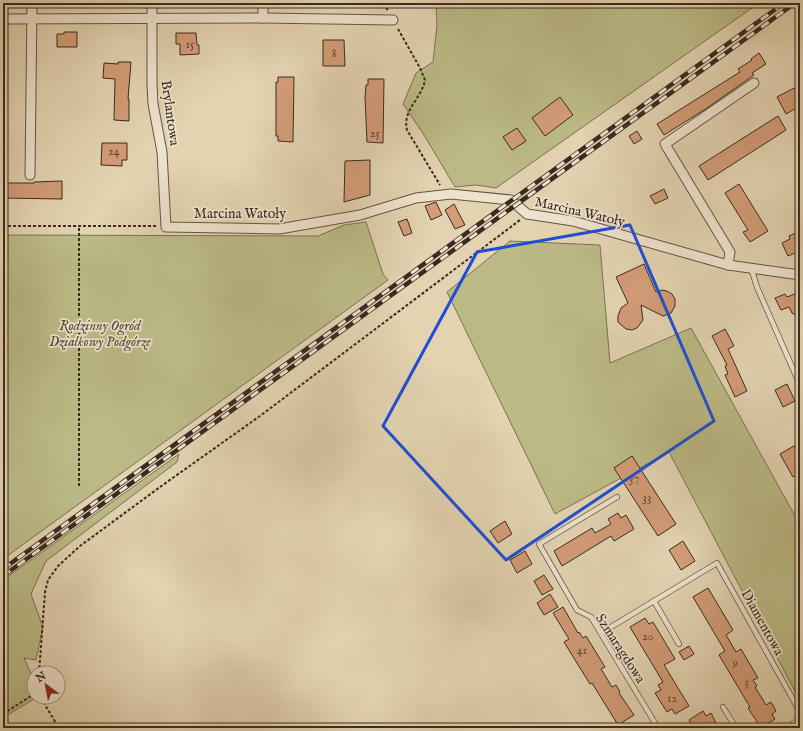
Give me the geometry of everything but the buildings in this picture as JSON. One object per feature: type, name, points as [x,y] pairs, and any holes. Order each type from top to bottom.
[{"type":"street","points":[[30,175],[32,3]]},
{"type":"street","name":"Brylantowa","points":[[152,3],[153,97],[162,152],[166,227]]},
{"type":"street","points":[[263,3],[263,18]]},
{"type":"street","points":[[3,19],[263,18],[393,20]]},
{"type":"street","points":[[728,265],[730,252],[665,144],[754,83]]},
{"type":"street","name":"Marcina Watoły","points":[[166,227],[279,229],[360,215],[416,198],[451,194],[511,200],[527,214],[573,221],[728,265],[800,275]]},
{"type":"lane","points":[[752,268],[757,287],[800,385]]},
{"type":"lane","name":"Szmaragdowa","points":[[617,497],[539,544],[577,610],[591,617],[658,728]]},
{"type":"lane","name":"Diamentowa","points":[[654,601],[717,563],[800,712]]},
{"type":"lane","points":[[600,633],[654,601],[679,644]]},
{"type":"lane","points":[[723,707],[736,728]]},
{"type":"lane","points":[[786,728],[800,719]]},
{"type":"path","points":[[384,3],[420,68],[425,80],[421,91],[407,115],[407,130],[445,194]]},
{"type":"path","points":[[40,665],[45,592],[48,580],[58,566],[80,546],[260,416],[527,214]]},
{"type":"path","points":[[3,226],[166,227]]},
{"type":"path","points":[[79,226],[79,486]]},
{"type":"path","points":[[3,714],[26,699]]},
{"type":"path","points":[[45,705],[59,728]]},
{"type":"highlighted area","points":[[630,225],[714,421],[506,560],[383,426],[477,252]]},
{"type":"green space","points":[[436,3],[759,3],[496,188],[476,185],[455,187],[424,135],[403,104],[416,73],[433,62],[437,25]]},
{"type":"green space","name":"Rodzinny Ogród Działkowy Podgórze","points":[[366,222],[383,274],[388,280],[3,559],[3,235],[318,236],[344,225]]},
{"type":"green space","points":[[510,241],[600,245],[610,363],[691,328],[800,525],[800,701],[669,452],[555,514],[447,292]]},
{"type":"green space","points":[[179,454],[177,462],[46,561],[31,594],[43,627],[36,660],[24,658],[27,665],[26,704],[3,718],[3,580]]},
{"type":"railway","points":[[3,569],[784,3]]},
{"type":"railway","points":[[3,576],[795,3]]}]
